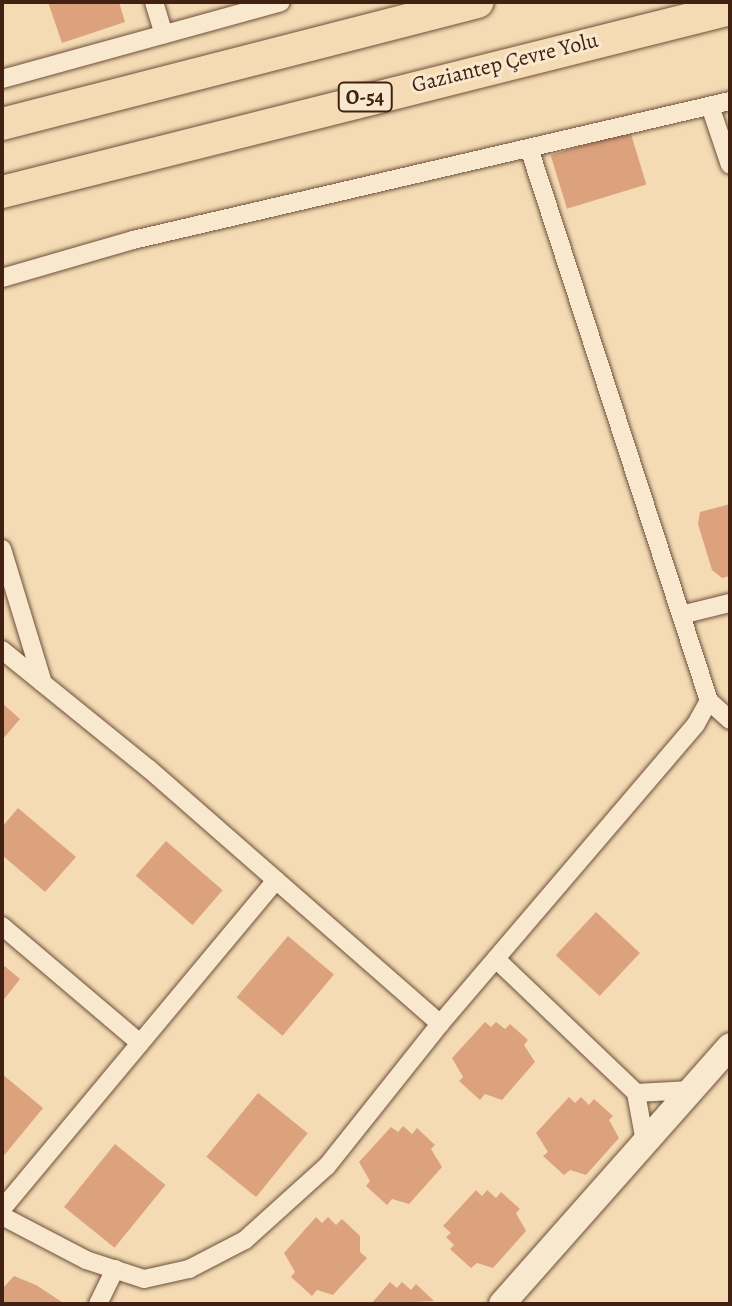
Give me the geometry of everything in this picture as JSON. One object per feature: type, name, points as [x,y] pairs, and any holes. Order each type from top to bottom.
[{"type":"highway","points":[[2,124],[478,2]]},
{"type":"highway","name":"Gaziantep Çevre Yolu","points":[[2,192],[730,9]]},
{"type":"street","points":[[154,2],[164,34]]},
{"type":"street","points":[[2,79],[281,2]]},
{"type":"street","points":[[2,278],[133,240],[530,151],[730,101]]},
{"type":"street","points":[[710,106],[730,165]]},
{"type":"street","points":[[530,151],[709,701],[730,720]]},
{"type":"street","points":[[2,549],[43,683]]},
{"type":"street","points":[[681,615],[730,603]]},
{"type":"street","points":[[2,650],[276,880],[440,1024]]},
{"type":"street","points":[[2,1216],[115,1269],[144,1279],[189,1269],[245,1240],[327,1166],[440,1024],[696,724],[709,701]]},
{"type":"street","points":[[2,1209],[276,880]]},
{"type":"street","points":[[2,926],[140,1043]]},
{"type":"street","points":[[496,959],[636,1093],[645,1142]]},
{"type":"street","points":[[502,1304],[730,1046]]},
{"type":"street","points":[[636,1093],[691,1090]]},
{"type":"street","points":[[98,1304],[115,1269]]},
{"type":"building","points":[[48,2],[119,2],[125,22],[62,43]]},
{"type":"building","points":[[630,131],[646,185],[567,209],[551,155]]},
{"type":"building","points":[[730,504],[730,576],[722,578],[712,570],[698,524],[700,512]]},
{"type":"building","points":[[2,703],[20,719],[2,740]]},
{"type":"building","points":[[18,808],[76,857],[45,892],[2,855],[2,827]]},
{"type":"building","points":[[166,841],[223,890],[192,925],[136,876]]},
{"type":"building","points":[[596,912],[640,953],[600,996],[556,955]]},
{"type":"building","points":[[288,936],[334,975],[283,1036],[237,997]]},
{"type":"building","points":[[2,964],[20,979],[2,1002]]},
{"type":"building","points":[[485,1022],[491,1027],[496,1022],[505,1029],[510,1024],[528,1040],[524,1045],[535,1062],[502,1100],[485,1094],[480,1100],[459,1081],[463,1077],[452,1058]]},
{"type":"building","points":[[2,1074],[43,1108],[2,1158]]},
{"type":"building","points":[[258,1093],[308,1133],[256,1197],[206,1157]]},
{"type":"building","points":[[569,1097],[575,1103],[581,1097],[589,1105],[594,1099],[613,1116],[609,1120],[619,1138],[586,1175],[570,1170],[564,1175],[543,1156],[548,1152],[536,1133]]},
{"type":"building","points":[[403,1126],[412,1134],[417,1128],[435,1145],[431,1149],[442,1167],[409,1204],[392,1199],[387,1205],[366,1186],[370,1181],[359,1162],[391,1127],[398,1132]]},
{"type":"building","points":[[115,1144],[166,1185],[115,1248],[64,1207]]},
{"type":"building","points":[[476,1190],[482,1196],[487,1190],[496,1198],[501,1192],[520,1209],[516,1213],[526,1231],[493,1268],[477,1263],[471,1268],[450,1249],[454,1245],[446,1237],[451,1233],[443,1226]]},
{"type":"building","points":[[316,1217],[322,1223],[328,1217],[336,1225],[342,1219],[360,1236],[360,1252],[367,1258],[333,1295],[317,1290],[312,1296],[291,1277],[295,1272],[284,1253]]},
{"type":"building","points":[[14,1276],[36,1285],[65,1304],[2,1304],[2,1289]]},
{"type":"building","points":[[390,1282],[397,1288],[402,1282],[411,1290],[416,1284],[434,1301],[371,1304]]}]
